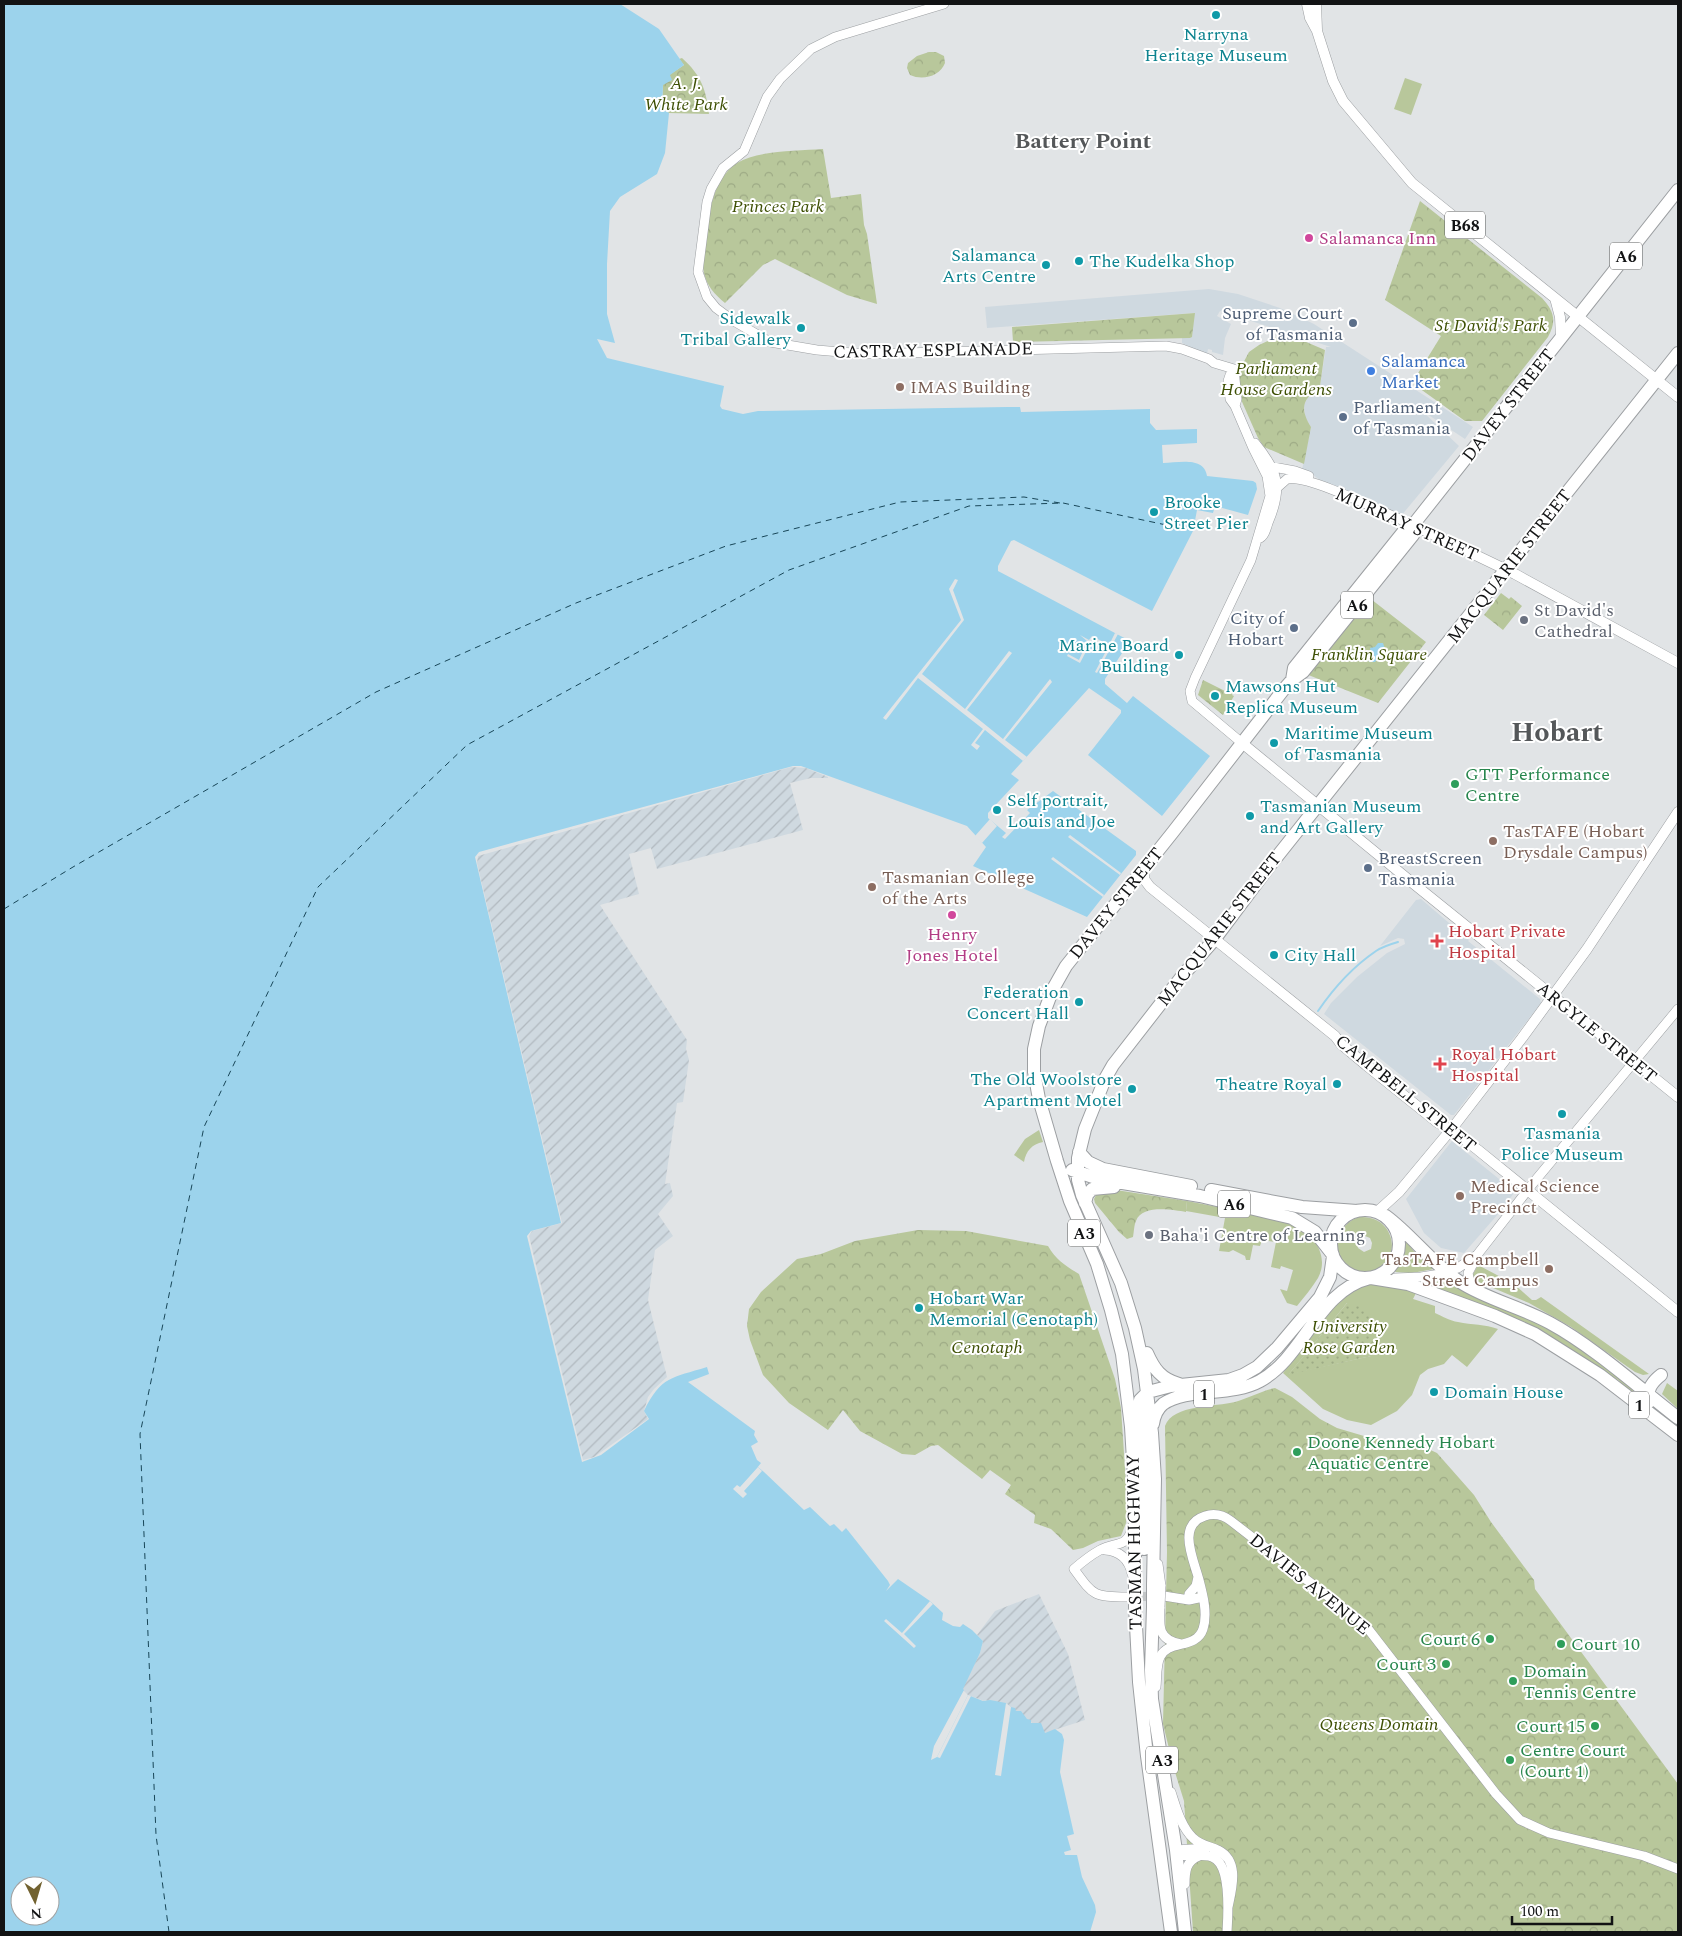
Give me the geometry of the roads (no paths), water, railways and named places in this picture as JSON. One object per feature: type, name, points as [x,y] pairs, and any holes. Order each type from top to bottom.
[{"type":"highway","name":"DAVEY STREET","points":[[1057,1161],[1035,1080],[1034,1049],[1039,1026],[1052,990],[1066,966],[1292,680],[1303,672],[1414,532],[1413,525],[1678,190]]},
{"type":"highway","name":"MACQUARIE STREET","points":[[1078,1173],[1079,1152],[1105,1078],[1113,1065],[1678,353]]},
{"type":"highway","name":"A6","points":[[1079,1152],[1092,1165],[1109,1171],[1302,1207],[1357,1211]]},
{"type":"highway","name":"A6","points":[[1057,1161],[1078,1173],[1099,1180],[1200,1196],[1292,1218],[1310,1228],[1333,1256]]},
{"type":"highway","name":"TASMAN HIGHWAY","points":[[1057,1161],[1074,1212],[1097,1264],[1115,1324],[1129,1402],[1135,1493],[1148,1584],[1145,1609],[1154,1712],[1164,1768],[1185,1932]]},
{"type":"highway","name":"TASMAN HIGHWAY","points":[[1078,1173],[1079,1186],[1085,1203],[1113,1262],[1136,1328],[1148,1392],[1156,1504],[1155,1549],[1148,1584],[1139,1682],[1170,1932]]},
{"type":"highway","name":"A6","points":[[1085,1203],[1089,1193],[1094,1188],[1139,1186]]},
{"type":"highway","points":[[1357,1211],[1367,1210],[1381,1214]]},
{"type":"highway","name":"1","points":[[1148,1392],[1181,1385],[1228,1380],[1249,1372],[1270,1356],[1320,1297],[1328,1284],[1333,1256],[1331,1242],[1335,1229],[1344,1218],[1357,1211]]},
{"type":"highway","name":"1","points":[[1381,1214],[1402,1230],[1446,1272],[1471,1288],[1552,1324],[1613,1366],[1678,1418]]},
{"type":"highway","name":"1","points":[[1152,1433],[1155,1415],[1160,1407],[1168,1402],[1184,1397],[1238,1389],[1266,1377],[1280,1365],[1336,1298],[1354,1283],[1382,1274],[1390,1268],[1399,1253],[1399,1239],[1397,1230],[1381,1214]]},
{"type":"highway","points":[[1306,1314],[1324,1270],[1325,1253],[1321,1240]]},
{"type":"highway","name":"1","points":[[1333,1256],[1339,1266],[1347,1273],[1357,1277],[1408,1284],[1496,1316],[1535,1334],[1600,1374],[1678,1435]]},
{"type":"highway","points":[[1136,1328],[1155,1371],[1170,1382],[1181,1385]]},
{"type":"highway","points":[[1613,1366],[1639,1381],[1649,1382],[1661,1375],[1658,1391],[1678,1413]]},
{"type":"highway","points":[[1655,1379],[1649,1387],[1647,1395],[1649,1403],[1678,1430]]},
{"type":"highway","points":[[1148,1392],[1142,1396],[1139,1407],[1148,1584]]},
{"type":"highway","points":[[1156,1827],[1162,1834],[1168,1848],[1175,1853],[1164,1883]]},
{"type":"main road","name":"B68","points":[[1309,5],[1310,18],[1317,31],[1339,95],[1347,108],[1394,164],[1412,183],[1579,316]]},
{"type":"main road","points":[[1555,298],[1560,317],[1561,338]]},
{"type":"main road","points":[[1579,316],[1678,397]]},
{"type":"main road","name":"MURRAY STREET","points":[[1413,525],[1507,570],[1678,663]]},
{"type":"main road","name":"ARGYLE STREET","points":[[1242,743],[1317,806],[1678,1097]]},
{"type":"main road","points":[[1381,1214],[1450,1130],[1553,997],[1678,812]]},
{"type":"main road","name":"CAMPBELL STREET","points":[[1144,868],[1143,876],[1148,886],[1335,1036],[1341,1044],[1366,1065],[1437,1122],[1528,1190],[1678,1312]]},
{"type":"street","name":"CASTRAY ESPLANADE","points":[[944,4],[835,37],[811,49],[784,74],[767,97],[744,151],[726,165],[711,189],[703,226],[698,272],[707,297],[716,308],[732,320],[764,339],[781,345],[864,354],[1158,347],[1178,352],[1208,364],[1214,363],[1234,369],[1230,375],[1228,387],[1230,399],[1266,465]]},
{"type":"street","name":"MURRAY STREET","points":[[1266,465],[1300,472],[1321,485]]},
{"type":"street","points":[[1266,465],[1278,487],[1275,507],[1263,536],[1258,540],[1257,534],[1270,496],[1270,484],[1266,465]]},
{"type":"street","name":"MURRAY STREET","points":[[1278,487],[1283,481],[1299,478],[1321,485],[1413,525]]},
{"type":"street","name":"ARGYLE STREET","points":[[1242,743],[1192,701],[1190,696],[1192,686],[1212,640],[1258,540]]},
{"type":"street","points":[[1471,1288],[1468,1273],[1483,1248],[1528,1190],[1678,1010]]},
{"type":"street","points":[[1371,1278],[1421,1277],[1446,1272],[1467,1262],[1483,1248]]},
{"type":"street","points":[[1127,1597],[1096,1595],[1074,1569],[1097,1552],[1121,1544],[1129,1538],[1134,1517],[1135,1493]]},
{"type":"street","name":"DAVIES AVENUE","points":[[1204,1622],[1202,1595],[1189,1543],[1192,1528],[1197,1520],[1205,1516],[1217,1515],[1227,1518],[1369,1630],[1496,1794],[1520,1820],[1549,1833],[1644,1856],[1678,1869]]},
{"type":"street","points":[[1097,1552],[1111,1551],[1124,1557],[1148,1584]]},
{"type":"street","points":[[1189,1597],[1196,1586],[1197,1574]]},
{"type":"street","points":[[1189,1597],[1202,1595]]},
{"type":"street","points":[[1154,1712],[1160,1656],[1168,1648],[1186,1644],[1199,1636],[1204,1622],[1200,1608],[1189,1597]]},
{"type":"street","points":[[1145,1609],[1159,1625],[1163,1636],[1174,1642],[1186,1644]]},
{"type":"street","points":[[1164,1768],[1174,1801],[1187,1830],[1198,1843],[1225,1855],[1232,1868],[1227,1932]]},
{"type":"street","points":[[1175,1853],[1198,1848],[1215,1849]]},
{"type":"street","points":[[1175,1853],[1204,1855],[1216,1858],[1223,1867],[1228,1907]]},
{"type":"street","points":[[1183,1912],[1186,1868],[1192,1859],[1204,1855]]},
{"type":"water","points":[[4,4],[620,4],[659,29],[684,65],[670,75],[672,80],[663,85],[662,109],[669,113],[665,153],[657,174],[620,197],[610,211],[607,314],[615,343],[597,339],[607,358],[724,386],[720,406],[722,409],[743,414],[758,411],[1007,407],[1020,407],[1021,412],[1150,409],[1150,423],[1156,430],[1197,429],[1197,443],[1162,445],[1163,463],[1196,463],[1205,470],[1207,476],[1253,481],[1256,483],[1257,489],[1248,515],[1215,506],[1213,513],[1197,510],[1193,531],[1152,611],[1014,540],[1011,541],[998,566],[998,571],[1130,641],[1105,679],[1105,684],[1127,703],[1133,696],[1210,756],[1162,816],[1088,755],[1121,713],[1121,710],[1089,688],[1011,774],[1019,780],[988,813],[988,818],[1006,833],[1002,837],[1005,839],[1030,813],[1027,810],[1053,791],[1136,851],[1136,855],[1087,917],[973,866],[986,847],[967,826],[801,766],[793,766],[479,852],[475,857],[561,1223],[531,1231],[527,1236],[582,1462],[601,1455],[649,1419],[644,1411],[656,1391],[662,1385],[676,1377],[707,1367],[709,1374],[688,1382],[755,1431],[754,1435],[758,1442],[751,1446],[757,1460],[761,1463],[757,1468],[764,1472],[804,1510],[810,1507],[830,1526],[834,1524],[842,1532],[846,1528],[888,1581],[890,1585],[886,1591],[898,1579],[930,1601],[943,1613],[942,1620],[953,1626],[960,1627],[963,1624],[983,1641],[980,1653],[964,1690],[934,1746],[931,1760],[937,1757],[968,1695],[983,1701],[990,1700],[1006,1703],[1015,1708],[1016,1711],[1021,1711],[1027,1719],[1031,1720],[1031,1723],[1041,1723],[1045,1733],[1055,1729],[1062,1734],[1064,1740],[1060,1772],[1074,1834],[1067,1836],[1071,1850],[1064,1852],[1065,1855],[1077,1855],[1082,1877],[1095,1905],[1096,1912],[1090,1932],[4,1932]]},
{"type":"water","points":[[1378,643],[1383,643],[1385,649],[1382,653],[1383,657],[1378,658],[1375,662],[1369,662],[1370,648],[1375,647]]},
{"type":"waterway","points":[[1318,1011],[1337,986],[1368,957],[1378,950],[1398,942]]},
{"type":"tunnel","points":[[1129,1597],[1159,1596]]},
{"type":"place","name":"Narryna Heritage Museum","points":[[1216,15]]},
{"type":"place","name":"Salamanca Inn","points":[[1309,238]]},
{"type":"place","name":"The Kudelka Shop","points":[[1079,261]]},
{"type":"place","name":"Salamanca Arts Centre","points":[[1046,265]]},
{"type":"place","name":"Supreme Court of Tasmania","points":[[1353,323]]},
{"type":"place","name":"Sidewalk Tribal Gallery","points":[[801,328]]},
{"type":"place","name":"Salamanca Market","points":[[1371,371]]},
{"type":"place","name":"IMAS Building","points":[[900,387]]},
{"type":"place","name":"Parliament of Tasmania","points":[[1343,417]]},
{"type":"place","name":"Brooke Street Pier","points":[[1154,512]]},
{"type":"place","name":"St David's Cathedral","points":[[1524,620]]},
{"type":"place","name":"City of Hobart","points":[[1294,628]]},
{"type":"place","name":"Marine Board Building","points":[[1179,655]]},
{"type":"place","name":"Mawsons Hut Replica Museum","points":[[1215,696]]},
{"type":"place","name":"Maritime Museum of Tasmania","points":[[1274,743]]},
{"type":"place","name":"GTT Performance Centre","points":[[1455,784]]},
{"type":"place","name":"Self portrait, Louis and Joe","points":[[997,810]]},
{"type":"place","name":"Tasmanian Museum and Art Gallery","points":[[1250,816]]},
{"type":"place","name":"TasTAFE (Hobart Drysdale Campus)","points":[[1493,841]]},
{"type":"place","name":"BreastScreen Tasmania","points":[[1368,868]]},
{"type":"place","name":"Tasmanian College of the Arts","points":[[872,887]]},
{"type":"place","name":"Henry Jones Hotel","points":[[952,915]]},
{"type":"place","name":"Hobart Private Hospital","points":[[1437,941]]},
{"type":"place","name":"City Hall","points":[[1274,955]]},
{"type":"place","name":"Federation Concert Hall","points":[[1079,1002]]},
{"type":"place","name":"Royal Hobart Hospital","points":[[1440,1064]]},
{"type":"place","name":"Theatre Royal","points":[[1337,1084]]},
{"type":"place","name":"The Old Woolstore Apartment Motel","points":[[1132,1089]]},
{"type":"place","name":"Tasmania Police Museum","points":[[1562,1114]]},
{"type":"place","name":"Medical Science Precinct","points":[[1460,1196]]},
{"type":"place","name":"Baha'i Centre of Learning","points":[[1149,1235]]},
{"type":"place","name":"TasTAFE Campbell Street Campus","points":[[1549,1269]]},
{"type":"place","name":"Hobart War Memorial (Cenotaph)","points":[[919,1308]]},
{"type":"place","name":"Domain House","points":[[1434,1392]]},
{"type":"place","name":"Doone Kennedy Hobart Aquatic Centre","points":[[1297,1452]]},
{"type":"place","name":"Court 6","points":[[1490,1639]]},
{"type":"place","name":"Court 10","points":[[1561,1644]]},
{"type":"place","name":"Court 3","points":[[1446,1664]]},
{"type":"place","name":"Domain Tennis Centre","points":[[1513,1681]]},
{"type":"place","name":"Court 15","points":[[1595,1726]]},
{"type":"place","name":"Centre Court (Court 1)","points":[[1510,1760]]},
{"type":"district","name":"Battery Point","points":[[1083,140]]},
{"type":"district","name":"Hobart","points":[[1557,731]]},
{"type":"park label","name":"A. J. White Park","points":[[686,94]]},
{"type":"park label","name":"Princes Park","points":[[778,206]]},
{"type":"park label","name":"St David's Park","points":[[1491,325]]},
{"type":"park label","name":"Parliament House Gardens","points":[[1276,378]]},
{"type":"park label","name":"Franklin Square","points":[[1369,654]]},
{"type":"park label","name":"University Rose Garden","points":[[1349,1336]]},
{"type":"park label","name":"Cenotaph","points":[[987,1347]]},
{"type":"park label","name":"Queens Domain","points":[[1379,1724]]}]
